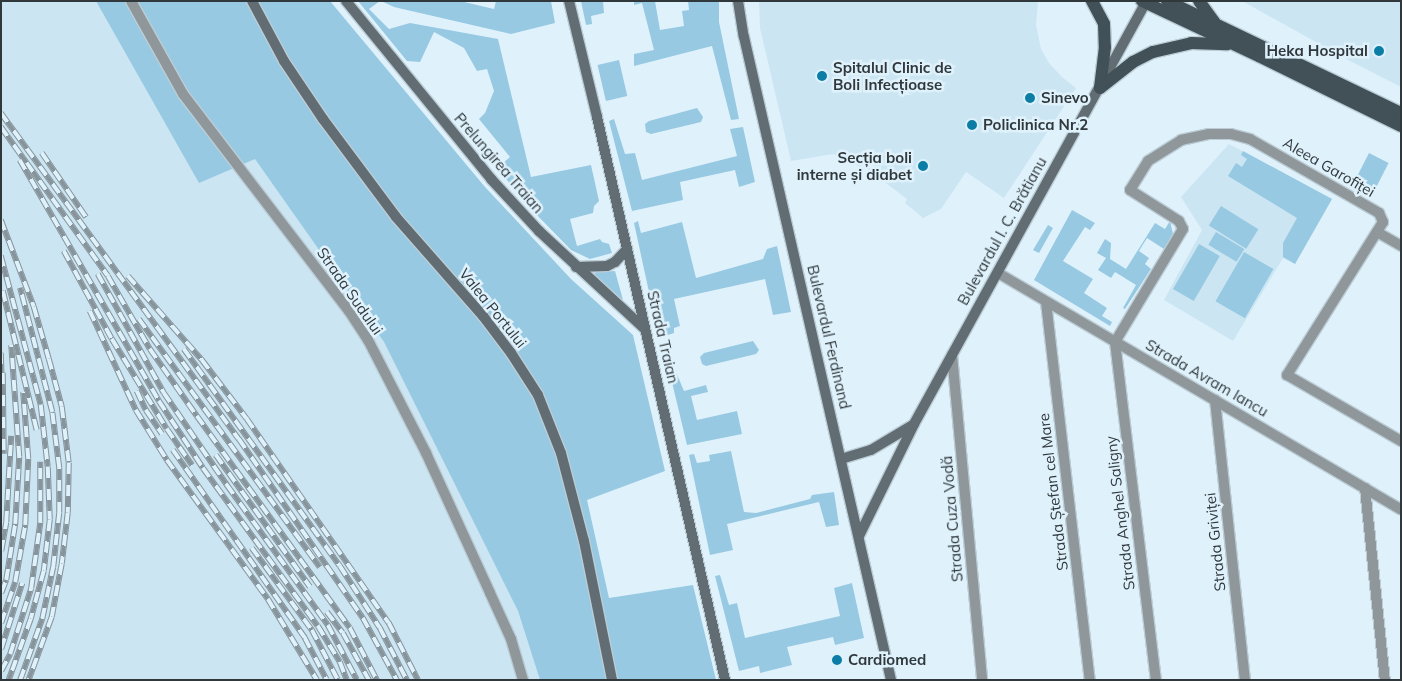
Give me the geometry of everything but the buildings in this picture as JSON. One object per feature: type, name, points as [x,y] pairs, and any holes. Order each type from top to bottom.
[{"type":"main road","points":[[1092,1],[1104,24],[1105,47],[1100,88]]},
{"type":"main road","points":[[1167,1],[1401,113]]},
{"type":"main road","points":[[1199,1],[1209,18],[1217,25]]},
{"type":"main road","points":[[1144,2],[1401,126]]},
{"type":"main road","points":[[1100,88],[1133,62],[1163,49],[1191,43],[1234,44]]},
{"type":"street","name":"Strada Sudului","points":[[131,1],[182,94],[349,311],[368,340],[426,453],[494,601],[511,639],[523,680]]},
{"type":"street","name":"Valea Portului","points":[[252,1],[284,61],[322,119],[396,217],[483,316],[512,353],[538,394],[561,453],[584,541],[612,680]]},
{"type":"street","name":"Prelungirea Traian","points":[[346,1],[491,179],[576,267],[645,329]]},
{"type":"street","name":"Strada Traian","points":[[569,1],[725,680]]},
{"type":"street","name":"Bulevardul Ferdinand","points":[[738,1],[744,37],[891,680]]},
{"type":"street","name":"Bulevardul I. C. Brătianu","points":[[859,536],[914,424],[1100,88],[1144,2]]},
{"type":"street","name":"Aleea Garofiței","points":[[1115,342],[1183,228],[1179,221],[1130,190],[1148,161],[1181,140],[1210,134],[1231,134],[1250,139],[1379,213],[1383,222],[1377,232]]},
{"type":"street","points":[[1401,246],[1377,232],[1287,375],[1401,441]]},
{"type":"street","points":[[576,267],[607,266],[615,262],[627,249]]},
{"type":"street","name":"Strada Avram Iancu","points":[[998,273],[1401,509]]},
{"type":"street","name":"Strada Ștefan cel Mare","points":[[1046,302],[1090,680]]},
{"type":"street","name":"Strada Anghel Saligny","points":[[1115,342],[1156,680]]},
{"type":"street","name":"Strada Cuza Vodă","points":[[952,355],[982,680]]},
{"type":"street","name":"Strada Griviței","points":[[1215,400],[1245,680]]},
{"type":"street","name":"Bulevardul I. C. Brătianu","points":[[841,459],[871,450],[914,424]]},
{"type":"street","points":[[1365,488],[1385,680]]},
{"type":"shaded area","points":[[1,1],[162,1],[255,158],[384,342],[518,611],[540,680],[1,680]]},
{"type":"shaded area","points":[[96,1],[330,1],[485,187],[571,279],[633,335],[665,471],[587,500],[609,598],[693,585],[716,680],[540,680],[518,611],[384,342],[255,159],[199,183]]},
{"type":"shaded area","points":[[358,1],[380,1],[369,9],[389,29],[410,23],[498,39],[531,177],[591,165],[599,201],[594,206],[593,213],[570,219],[577,246],[600,239],[602,242],[609,244],[612,253],[590,259],[571,250],[535,213],[497,168],[510,157],[479,119],[485,113],[494,91],[487,69],[477,71],[464,48],[434,32],[420,62],[407,61]]},
{"type":"shaded area","points":[[381,1],[460,1],[494,9],[496,1],[551,1],[555,23],[511,34],[394,7]]},
{"type":"shaded area","points":[[581,1],[603,1],[604,13],[591,16],[592,24],[586,25]]},
{"type":"shaded area","points":[[634,1],[655,1],[660,30],[684,26],[682,11],[689,10],[688,1],[719,1],[719,22],[739,119],[731,120],[712,46],[634,66],[634,54],[654,50],[642,3],[634,5]]},
{"type":"shaded area","points":[[759,1],[1038,1],[1036,25],[1041,49],[1049,63],[1076,88],[1004,198],[966,172],[941,209],[923,218],[905,203],[907,199],[862,165],[860,167],[833,154],[791,161],[760,28]]},
{"type":"shaded area","points":[[1242,1],[1401,1],[1401,87],[1350,61]]},
{"type":"shaded area","points":[[619,60],[627,96],[606,101],[598,65]]},
{"type":"shaded area","points":[[697,108],[703,117],[701,122],[651,134],[646,132],[645,124],[649,121]]},
{"type":"shaded area","points":[[614,119],[625,154],[635,153],[642,180],[737,156],[730,129],[743,127],[755,182],[739,187],[735,170],[680,182],[683,200],[632,211],[609,121]]},
{"type":"shaded area","points":[[1229,144],[1332,199],[1295,264],[1283,258],[1233,341],[1164,300],[1202,230],[1181,197]]},
{"type":"shaded area","points":[[1243,151],[1332,199],[1295,264],[1283,257],[1283,243],[1297,218],[1228,176],[1236,163],[1242,167],[1247,159],[1241,155]]},
{"type":"shaded area","points":[[1369,153],[1389,163],[1373,193],[1354,183]]},
{"type":"shaded area","points":[[1221,206],[1258,229],[1246,249],[1209,226]]},
{"type":"shaded area","points":[[1072,210],[1095,223],[1090,230],[1085,227],[1063,261],[1093,279],[1084,293],[1107,308],[1102,316],[1112,322],[1110,326],[1034,280]]},
{"type":"shaded area","points":[[638,221],[641,233],[682,222],[696,278],[763,259],[767,249],[777,246],[791,312],[773,315],[765,279],[674,299],[680,326],[674,328],[674,333],[659,338],[634,223]]},
{"type":"shaded area","points":[[1170,221],[1173,234],[1164,249],[1147,238],[1139,251],[1149,258],[1145,264],[1151,269],[1125,309],[1123,308],[1136,285],[1115,272],[1111,278],[1098,270],[1106,258],[1097,253],[1105,239],[1111,243],[1110,259],[1126,269],[1155,223],[1165,229]]},
{"type":"shaded area","points":[[1048,225],[1053,228],[1039,253],[1033,250]]},
{"type":"shaded area","points":[[1216,232],[1244,249],[1237,262],[1208,245]]},
{"type":"shaded area","points":[[1199,244],[1220,256],[1194,301],[1173,289]]},
{"type":"shaded area","points":[[1244,252],[1273,269],[1245,318],[1216,301]]},
{"type":"shaded area","points":[[615,271],[623,300],[594,275],[596,272]]},
{"type":"shaded area","points":[[753,341],[759,350],[756,354],[706,366],[702,364],[700,357],[704,353]]},
{"type":"shaded area","points":[[665,353],[668,353],[684,391],[706,385],[708,392],[691,396],[697,420],[737,411],[742,434],[687,445]]},
{"type":"shaded area","points":[[731,451],[744,512],[756,513],[810,499],[812,495],[834,492],[839,525],[826,527],[819,502],[727,524],[733,550],[710,555],[689,455],[694,454],[697,463],[710,461],[709,455]]},
{"type":"shaded area","points":[[720,575],[729,605],[737,603],[745,638],[840,616],[834,588],[852,583],[864,638],[835,645],[833,637],[787,647],[792,665],[760,673],[759,666],[739,671],[715,576]]},
{"type":"railway","points":[[1,113],[239,439],[363,618],[397,680]]},
{"type":"railway","points":[[1,127],[108,276],[150,349],[350,628],[377,680]]},
{"type":"railway","points":[[42,153],[86,217]]},
{"type":"railway","points":[[20,160],[159,401],[203,468],[318,626],[340,662],[347,680]]},
{"type":"railway","points":[[1,220],[34,307],[49,359],[62,407],[69,463],[68,513],[62,564],[52,617],[29,680]]},
{"type":"railway","points":[[64,251],[112,339],[167,429],[192,465]]},
{"type":"railway","points":[[1,256],[41,405],[48,467],[50,520],[44,571],[31,619],[9,680]]},
{"type":"railway","points":[[98,274],[164,393],[227,485],[328,625],[357,680]]},
{"type":"railway","points":[[128,276],[202,360],[247,419],[389,623],[418,680]]},
{"type":"railway","points":[[20,288],[52,412],[59,468],[59,513],[53,567],[42,619],[20,680]]},
{"type":"railway","points":[[3,291],[37,430]]},
{"type":"railway","points":[[90,311],[136,410],[167,460],[268,599],[317,680]]},
{"type":"railway","points":[[139,319],[320,567]]},
{"type":"railway","points":[[1,593],[6,580],[15,524],[19,457],[11,345]]},
{"type":"railway","points":[[184,349],[340,566],[380,628],[407,680]]},
{"type":"railway","points":[[1,353],[2,379]]},
{"type":"railway","points":[[3,373],[4,454]]},
{"type":"railway","points":[[137,391],[146,410],[162,434]]},
{"type":"railway","points":[[1,623],[15,582],[25,525],[28,459],[23,392]]},
{"type":"railway","points":[[1,551],[6,522],[11,436]]},
{"type":"railway","points":[[173,450],[305,638],[327,680]]},
{"type":"railway","points":[[216,455],[310,587]]},
{"type":"railway","points":[[1,671],[10,654],[31,588],[40,523],[40,462]]},
{"type":"railway","points":[[252,548],[312,630],[338,680]]},
{"type":"railway","points":[[1,649],[22,583]]},
{"type":"railway","points":[[327,612],[343,633],[369,680]]},
{"type":"place","name":"Heka Hospital","points":[[1379,51]]},
{"type":"place","name":"Spitalul Clinic de Boli Infecțioase","points":[[822,76]]},
{"type":"place","name":"Sinevo","points":[[1030,98]]},
{"type":"place","name":"Policlinica Nr.2","points":[[972,125]]},
{"type":"place","name":"Secția boli interne și diabet","points":[[923,166]]},
{"type":"place","name":"Cardiomed","points":[[837,660]]}]
